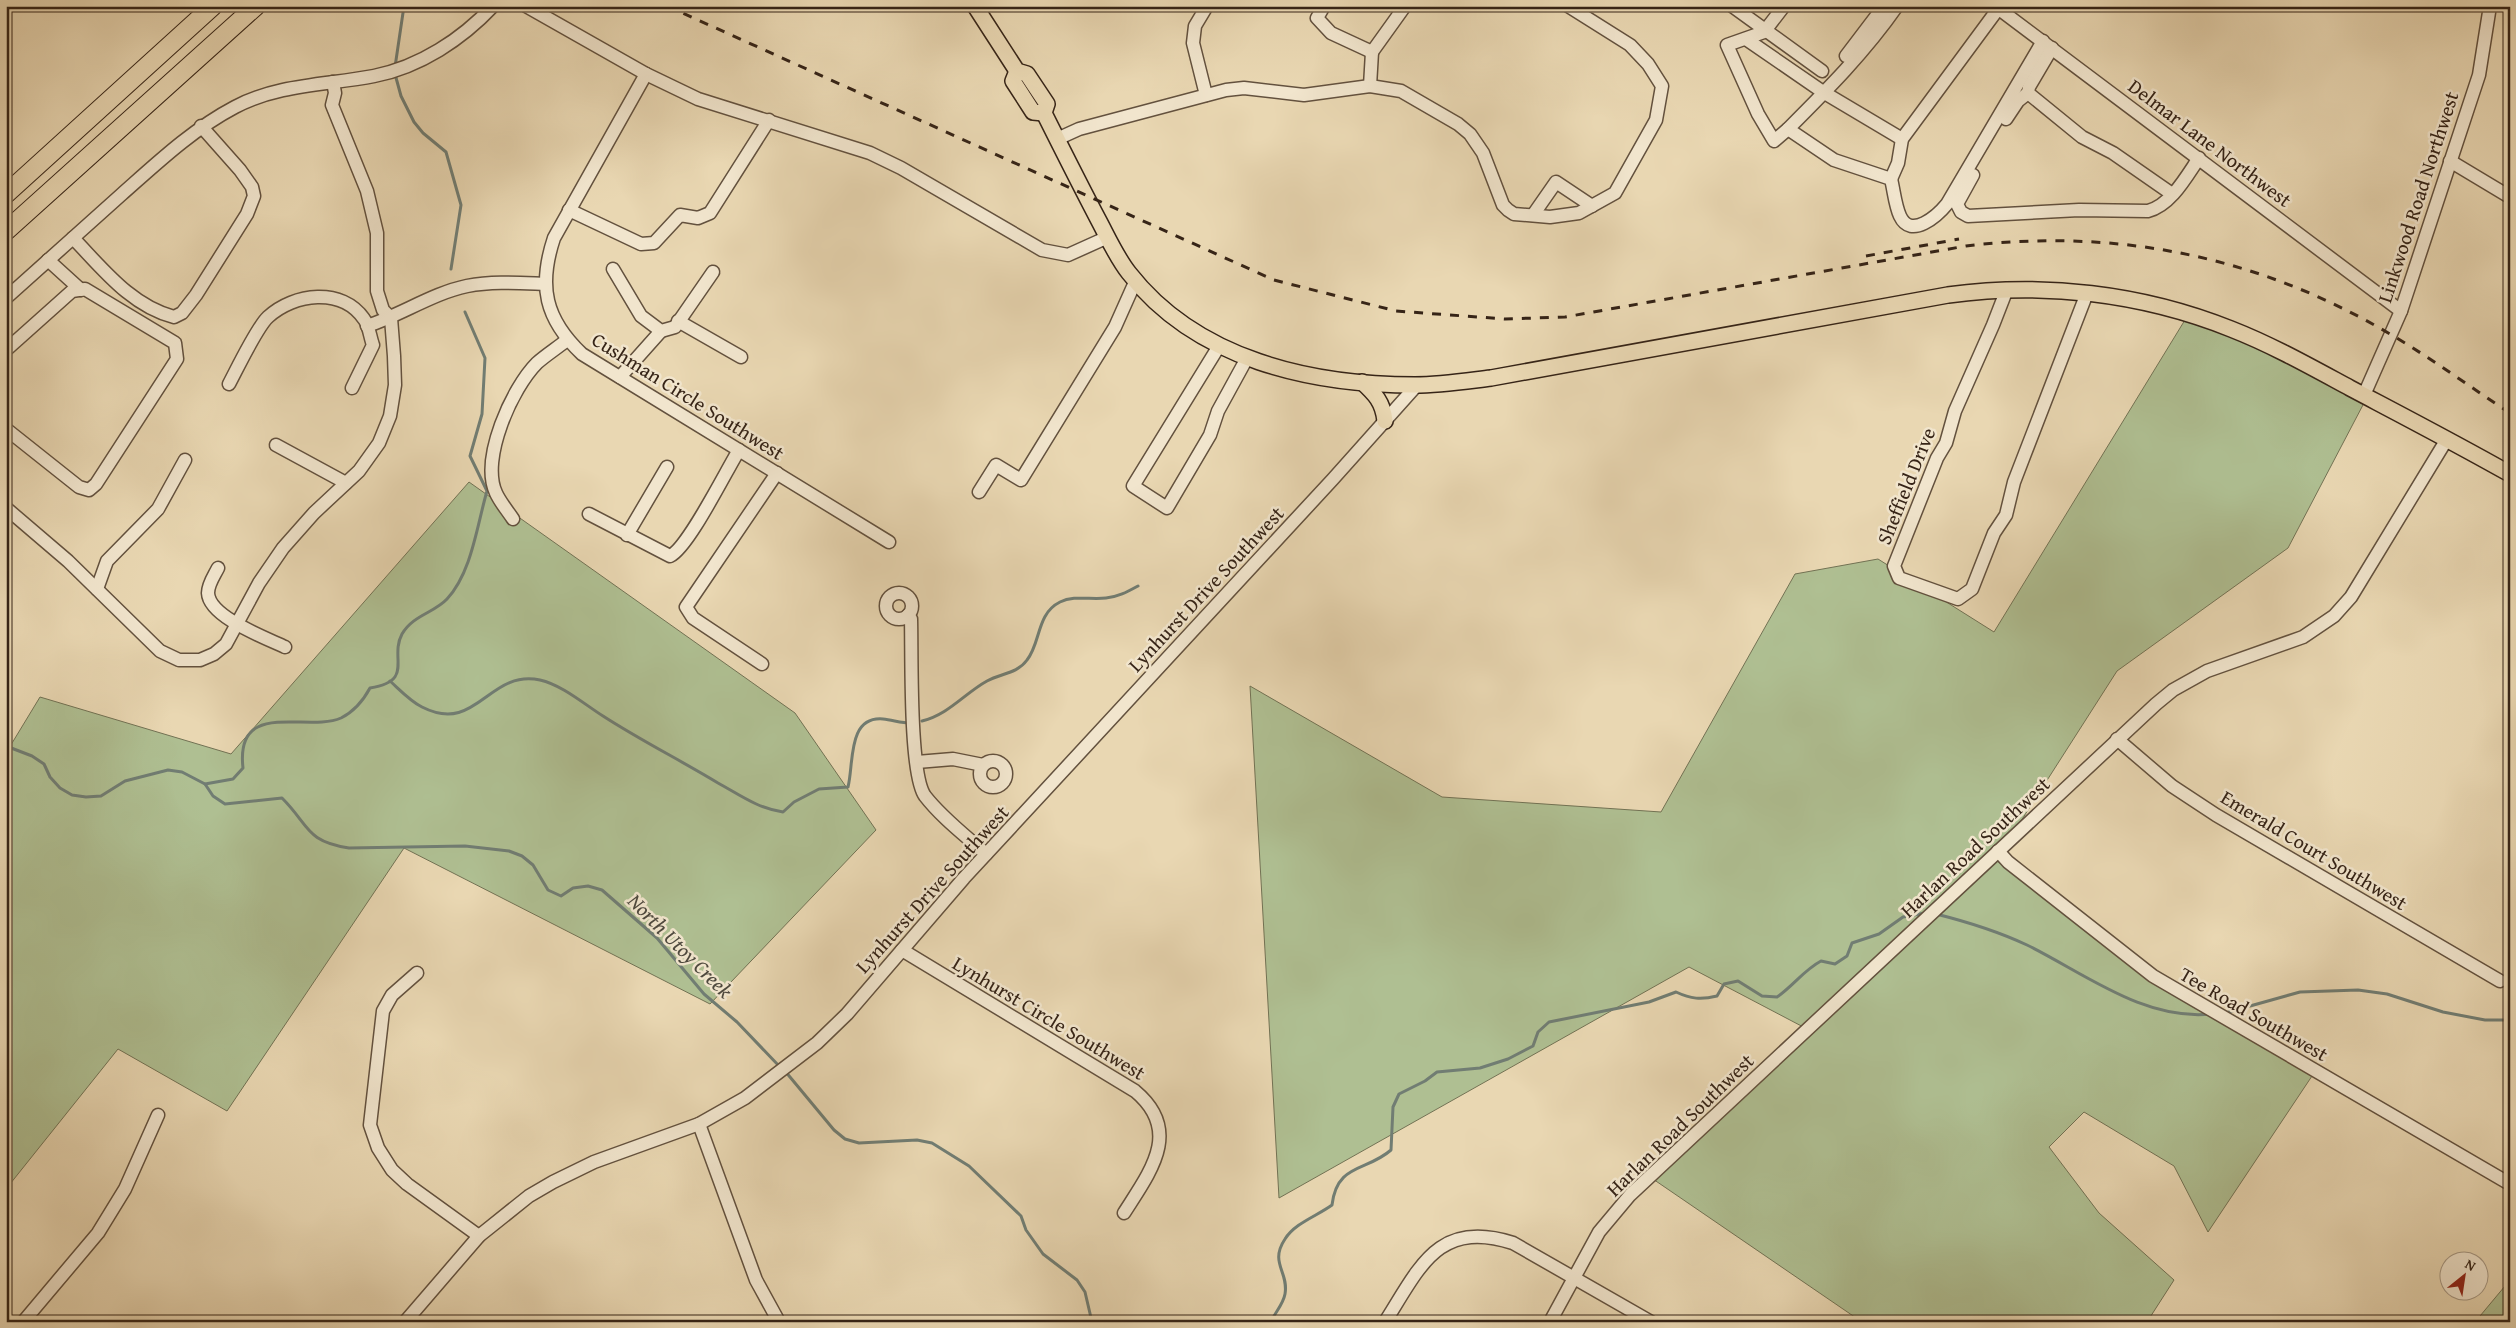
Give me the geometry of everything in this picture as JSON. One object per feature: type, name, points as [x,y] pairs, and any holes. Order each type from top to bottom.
[{"type":"highway","points":[[6,194],[213,6]]},
{"type":"highway","points":[[6,231],[256,6]]},
{"type":"main road","points":[[975,6],[1017,71],[1027,74],[1047,104],[1044,113],[1108,237],[1129,273],[1156,302],[1188,327],[1218,346],[1293,373],[1362,382],[1417,385],[1491,378],[1948,294],[2030,288],[2136,300],[2230,328],[2364,395],[2510,474]]},
{"type":"main road","points":[[1362,382],[1378,396],[1383,406],[1385,421]]},
{"type":"street","points":[[6,298],[201,126],[237,106],[271,93],[376,76],[421,61],[456,39],[493,6]]},
{"type":"street","points":[[526,6],[646,74],[698,99],[870,153],[901,168],[1042,250],[1068,255],[1108,237]]},
{"type":"street","points":[[1206,95],[1193,43],[1195,26],[1207,6]]},
{"type":"street","points":[[1324,6],[1317,18],[1331,33],[1372,52]]},
{"type":"street","points":[[1370,86],[1372,52],[1405,6]]},
{"type":"street","points":[[1057,139],[1079,129],[1206,95],[1244,88],[1304,94],[1370,86],[1400,91],[1458,124],[1470,134],[1483,153],[1503,205],[1514,214],[1550,217],[1579,213],[1616,193],[1656,120],[1662,86],[1648,64],[1630,45],[1570,10],[1568,6]]},
{"type":"street","points":[[1732,6],[1764,32],[1822,71]]},
{"type":"street","points":[[1784,6],[1764,32],[1727,45],[1735,66],[1774,141],[1837,80],[1877,34],[1897,6]]},
{"type":"street","points":[[1846,56],[1884,6]]},
{"type":"street","name":"Linkwood Road Northwest","points":[[2364,395],[2401,311],[2479,75],[2490,6]]},
{"type":"street","points":[[1996,7],[1902,139],[1898,164],[1891,178],[1900,216],[1905,223],[1918,226],[1939,213],[2048,45]]},
{"type":"street","name":"Delmar Lane Northwest","points":[[1996,7],[2401,311]]},
{"type":"street","points":[[1746,39],[1823,92],[1902,139]]},
{"type":"street","points":[[2048,45],[2028,93],[2018,101],[1994,136],[1957,204],[1960,212],[1968,216],[2080,210],[2148,211],[2157,209],[2172,194],[2199,158]]},
{"type":"street","name":"Cushman Circle Southwest","points":[[646,74],[554,238],[546,261],[545,284],[548,305],[556,323],[567,340],[582,354],[889,542]]},
{"type":"street","points":[[6,508],[68,561],[160,652],[179,660],[200,660],[214,654],[226,644],[259,583],[283,548],[314,513],[359,471],[379,443],[390,416],[396,385],[390,318],[383,310],[377,290],[377,233],[367,191],[332,106],[335,93],[333,82]]},
{"type":"street","points":[[2028,93],[2082,137],[2113,152],[2172,194]]},
{"type":"street","points":[[569,210],[641,244],[654,243],[680,215],[698,218],[710,213],[769,120]]},
{"type":"street","points":[[73,238],[126,292],[162,314],[174,317],[182,313],[196,295],[247,214],[254,196],[252,187],[240,170],[201,126]]},
{"type":"street","points":[[1788,129],[1834,160],[1891,178]]},
{"type":"street","points":[[2450,161],[2510,196]]},
{"type":"street","points":[[1533,215],[1556,182],[1592,206]]},
{"type":"street","points":[[48,260],[81,290]]},
{"type":"street","points":[[613,268],[641,316],[661,331]]},
{"type":"street","points":[[620,377],[661,331],[675,327],[713,272]]},
{"type":"street","points":[[979,492],[996,465],[1021,480],[1115,328],[1136,280]]},
{"type":"street","points":[[367,326],[390,318],[442,294],[467,286],[498,282],[545,284]]},
{"type":"street","points":[[6,350],[72,291],[85,289],[175,343],[177,359],[96,484],[90,490],[79,487],[6,429]]},
{"type":"street","name":"Sheffield Drive","points":[[2007,289],[1993,326],[1954,411],[1946,443],[1937,458],[1894,566],[1899,578],[1958,599],[1972,589],[1994,533],[2006,515],[2014,482],[2087,293]]},
{"type":"street","points":[[228,384],[267,318],[297,301],[318,296],[329,297],[347,304],[365,319],[373,345],[352,388]]},
{"type":"street","points":[[678,321],[741,357]]},
{"type":"street","points":[[513,519],[495,492],[493,452],[498,429],[523,382],[536,364],[567,340]]},
{"type":"street","points":[[1218,346],[1133,486],[1167,508],[1210,435],[1218,411],[1247,358]]},
{"type":"street","name":"Lynhurst Drive Southwest","points":[[405,1322],[479,1236],[504,1214],[553,1182],[594,1162],[699,1124],[745,1098],[817,1043],[847,1014],[986,854],[1417,385]]},
{"type":"street","name":"Harlan Road Southwest","points":[[1550,1322],[1599,1232],[1630,1195],[2118,739],[2173,690],[2207,672],[2303,637],[2334,616],[2351,596],[2448,439]]},
{"type":"street","points":[[276,445],[346,483]]},
{"type":"street","points":[[589,514],[670,556],[677,553],[739,450]]},
{"type":"street","points":[[98,590],[107,561],[158,510],[185,460]]},
{"type":"street","points":[[627,535],[667,467]]},
{"type":"street","points":[[762,664],[693,618],[686,607],[777,473]]},
{"type":"street","points":[[218,568],[210,583],[209,598],[221,614],[237,624],[285,647]]},
{"type":"street","points":[[908,615],[911,619],[914,732],[918,782],[924,795],[986,854]]},
{"type":"street","name":"Emerald Court Southwest","points":[[2118,739],[2172,786],[2216,815],[2500,981]]},
{"type":"street","points":[[917,762],[953,759],[983,765]]},
{"type":"street","name":"Tee Road Southwest","points":[[1998,851],[2008,862],[2153,976],[2510,1184]]},
{"type":"street","name":"Lynhurst Circle Southwest","points":[[902,950],[1128,1087],[1145,1100],[1158,1121],[1160,1145],[1144,1181],[1124,1213]]},
{"type":"street","points":[[417,973],[392,995],[383,1011],[370,1125],[378,1148],[392,1170],[407,1184],[479,1236]]},
{"type":"street","points":[[23,1322],[98,1233],[125,1190],[158,1114]]},
{"type":"street","points":[[699,1124],[756,1280],[779,1322]]},
{"type":"street","points":[[1385,1322],[1429,1257],[1443,1246],[1459,1238],[1491,1236],[1513,1243],[1651,1322]]},
{"type":"green space","points":[[2188,315],[2294,363],[2364,403],[2288,548],[2117,671],[1996,860],[2143,976],[2314,1073],[2208,1232],[2174,1166],[2084,1112],[2049,1147],[2099,1213],[2174,1280],[2147,1322],[1862,1322],[1650,1177],[1809,1030],[1689,967],[1279,1198],[1250,686],[1442,797],[1661,812],[1795,574],[1878,559],[1994,632]]},
{"type":"green space","points":[[469,482],[795,713],[876,830],[710,1004],[404,848],[227,1111],[118,1049],[6,1189],[6,753],[40,697],[231,754]]},
{"type":"green space","points":[[2510,1280],[2510,1322],[2475,1322]]},
{"type":"waterway","points":[[395,67],[404,6]]},
{"type":"waterway","points":[[395,74],[401,96],[414,122],[423,133],[446,152],[461,205],[451,269]]},
{"type":"waterway","points":[[205,784],[233,779],[243,768],[244,746],[250,733],[262,725],[276,722],[327,722],[341,718],[358,705],[370,688],[384,685],[392,680],[398,667],[399,643],[402,634],[412,622],[442,604],[462,576],[473,548],[487,491],[470,456],[482,414],[485,358],[465,312]]},
{"type":"waterway","points":[[922,721],[940,714],[992,678],[1014,671],[1023,665],[1031,653],[1043,621],[1052,607],[1065,600],[1110,597],[1122,594],[1138,586]]},
{"type":"waterway","points":[[390,681],[418,705],[441,713],[456,713],[470,708],[494,691],[522,679],[548,682],[565,690],[631,733],[741,796],[757,804],[783,812],[794,802],[819,789],[848,787],[854,743],[863,725],[871,720],[883,719],[911,723]]},
{"type":"waterway","name":"North Utoy Creek","points":[[6,746],[32,756],[44,764],[50,777],[60,788],[72,795],[86,797],[101,796],[125,781],[168,770],[182,772],[205,784],[213,796],[225,804],[282,798],[310,831],[324,841],[335,845],[349,848],[465,846],[509,851],[522,856],[533,865],[548,890],[561,896],[573,888],[588,886],[602,890],[657,938],[704,994],[737,1022],[780,1067]]},
{"type":"waterway","points":[[1271,1322],[1283,1302],[1285,1294],[1284,1280],[1279,1261],[1281,1247],[1285,1239],[1294,1228],[1332,1205],[1335,1191],[1346,1175],[1391,1150],[1393,1107],[1399,1094],[1425,1081],[1437,1072],[1480,1068],[1508,1059],[1533,1046],[1538,1032],[1549,1022],[1649,1002],[1676,992],[1696,998],[1717,996],[1724,984],[1738,981],[1762,996],[1777,997],[1821,961],[1835,964],[1847,956],[1852,943],[1879,934],[1903,917],[1925,913]]},
{"type":"waterway","points":[[1936,914],[1982,927],[2016,940],[2115,993],[2138,1003],[2186,1014],[2211,1014]]},
{"type":"waterway","points":[[2225,1013],[2300,992],[2358,990],[2387,994],[2443,1012],[2485,1020],[2510,1020]]},
{"type":"waterway","name":"North Utoy Creek","points":[[785,1071],[834,1130],[845,1139],[859,1143],[917,1140],[932,1143],[969,1166],[1021,1216],[1026,1230],[1043,1254],[1077,1280],[1085,1292],[1092,1322]]},
{"type":"railway","points":[[667,6],[1274,280],[1396,311],[1505,319],[1565,317],[1966,246],[2022,241],[2077,241],[2132,245],[2185,254],[2238,267],[2289,285],[2340,307],[2405,343],[2510,413]]},
{"type":"railway","points":[[1866,256],[1959,239]]}]
